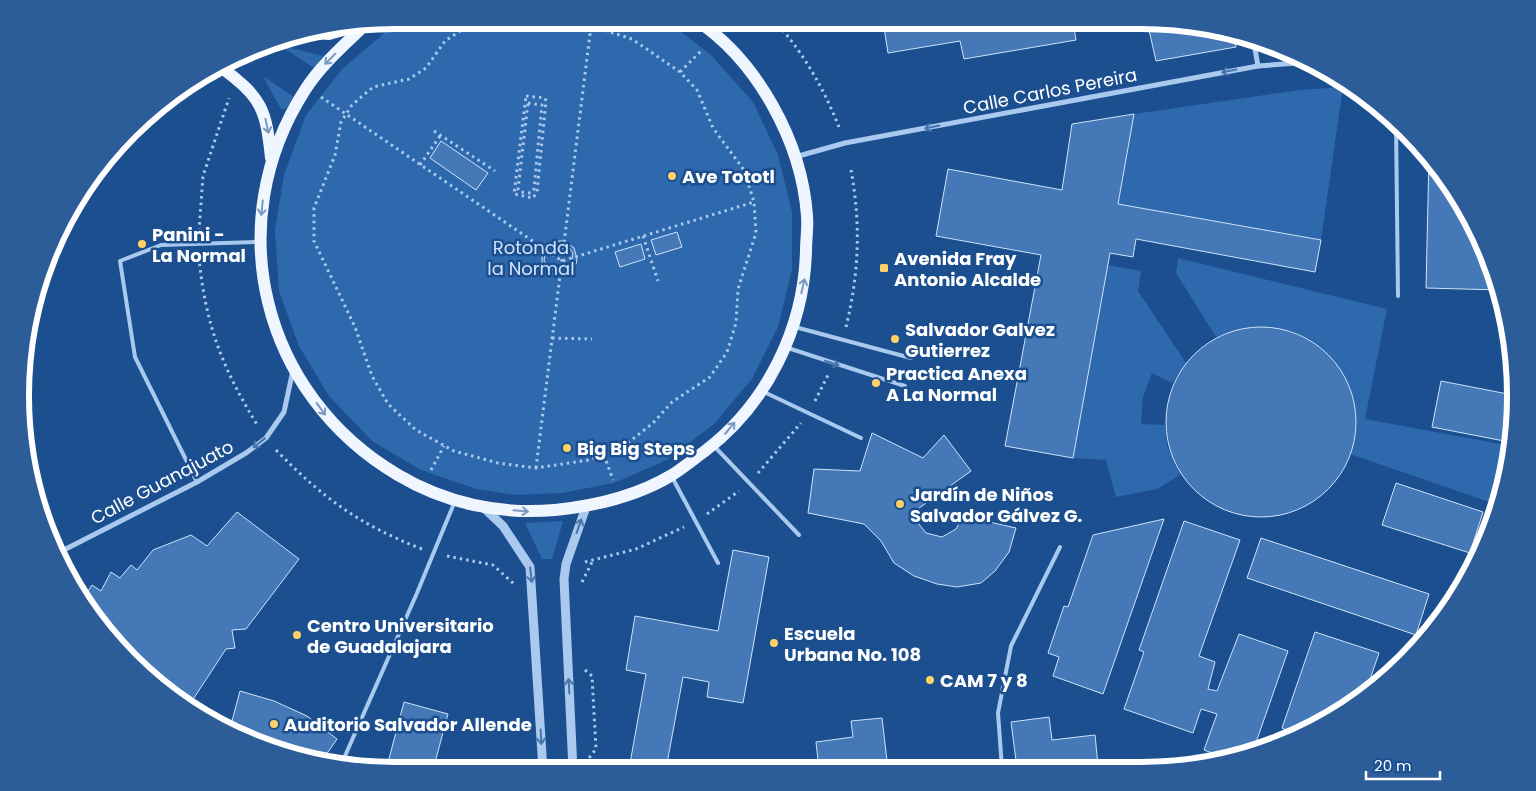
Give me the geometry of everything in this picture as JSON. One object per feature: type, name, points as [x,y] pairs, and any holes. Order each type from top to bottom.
[{"type":"main road","points":[[359,31],[325,63],[307,87],[292,111],[272,160],[264,194],[260,242],[265,293],[279,339],[293,369],[334,426],[373,460],[421,488],[455,500],[484,508],[534,512],[586,507],[619,499],[671,476],[723,437],[762,391],[786,348],[794,326],[806,276],[807,216],[795,157],[779,116],[756,80],[726,46],[708,29]]},
{"type":"main road","points":[[226,71],[254,94],[267,122],[272,160]]},
{"type":"street","points":[[1255,47],[1258,66]]},
{"type":"street","name":"Calle Carlos Pereira","points":[[795,157],[845,143],[1258,66],[1295,63]]},
{"type":"street","name":"Calle Guanajuato","points":[[63,550],[197,482],[246,453],[266,438],[284,412],[293,369]]},
{"type":"street","points":[[574,762],[564,578],[566,564],[586,507]]},
{"type":"street","points":[[484,508],[503,526],[530,567],[542,762]]},
{"type":"lane","points":[[1396,133],[1398,296]]},
{"type":"lane","points":[[197,482],[135,357],[120,262],[161,245],[260,242]]},
{"type":"lane","points":[[794,326],[911,358]]},
{"type":"lane","points":[[786,348],[905,386]]},
{"type":"lane","points":[[762,391],[862,438]]},
{"type":"lane","points":[[713,445],[799,535]]},
{"type":"lane","points":[[671,476],[718,563]]},
{"type":"lane","points":[[343,758],[455,500]]},
{"type":"lane","points":[[1002,762],[998,713],[1011,646],[1060,547]]},
{"type":"path","points":[[463,29],[445,42],[426,68],[409,79],[373,87],[352,105],[345,114],[341,122],[335,155],[314,208],[314,241],[355,327],[372,376],[388,404],[416,430],[454,451],[498,463],[536,468],[589,460],[624,446],[653,423],[672,402],[710,377],[727,352],[736,323],[738,289],[756,233],[754,202],[744,170],[714,128],[697,90],[680,72],[632,39],[600,29]]},
{"type":"path","points":[[536,468],[591,29]]},
{"type":"path","points":[[782,29],[795,44],[826,95],[839,127]]},
{"type":"path","points":[[680,72],[704,48]]},
{"type":"path","points":[[526,105],[514,194],[533,198],[537,192],[546,100],[545,98],[526,96],[526,105],[518,189],[520,192],[531,194],[534,189],[542,105],[530,103],[526,105]]},
{"type":"path","points":[[320,97],[562,262]]},
{"type":"path","points":[[229,98],[204,176],[198,244],[202,291],[216,345],[234,388],[260,429]]},
{"type":"path","points":[[434,131],[495,171]]},
{"type":"path","points":[[420,165],[440,136]]},
{"type":"path","points":[[843,339],[855,290],[859,244],[852,170]]},
{"type":"path","points":[[562,262],[754,202]]},
{"type":"path","points":[[643,236],[658,281]]},
{"type":"path","points":[[552,338],[592,339]]},
{"type":"path","points":[[585,562],[636,549],[696,522],[749,483],[792,437],[808,413],[834,363]]},
{"type":"path","points":[[431,470],[444,446]]},
{"type":"path","points":[[275,449],[308,483],[345,511],[387,535],[434,552],[493,565]]},
{"type":"path","points":[[604,455],[614,483]]},
{"type":"green space","name":"Rotonda la Normal","points":[[678,29],[712,56],[753,102],[778,155],[792,212],[792,270],[778,327],[752,379],[714,424],[667,460],[614,483],[562,493],[517,495],[476,489],[421,470],[372,441],[329,396],[299,346],[279,291],[275,230],[284,175],[306,115],[343,68],[388,30]]},
{"type":"green space","points":[[282,47],[323,56],[314,68]]},
{"type":"green space","points":[[263,76],[294,97],[287,109],[281,109]]},
{"type":"green space","points":[[1338,87],[1343,90],[1321,240],[1118,204],[1134,114],[1300,90]]},
{"type":"green space","points":[[1178,258],[1387,309],[1365,419],[1504,445],[1491,503],[1350,454],[1355,434],[1356,414],[1351,393],[1342,374],[1330,357],[1314,343],[1296,333],[1276,328],[1253,328],[1216,337],[1176,273]]},
{"type":"green space","points":[[1108,265],[1141,271],[1138,291],[1186,363],[1172,383],[1152,373],[1143,397],[1141,424],[1165,425],[1167,446],[1180,475],[1157,489],[1116,497],[1106,460],[1073,458]]},
{"type":"green space","points":[[563,521],[552,559],[542,559],[525,523]]},
{"type":"building","points":[[884,29],[1074,29],[1076,40],[964,59],[960,41],[888,53]]},
{"type":"building","points":[[1149,30],[1188,32],[1212,36],[1235,41],[1236,47],[1156,61]]},
{"type":"building","points":[[1134,114],[1118,204],[1321,240],[1315,272],[1136,239],[1133,257],[1110,253],[1073,458],[1005,446],[1041,255],[936,236],[948,169],[1062,190],[1072,124]]},
{"type":"building","points":[[441,141],[488,173],[476,190],[430,158]]},
{"type":"building","points":[[1429,169],[1458,212],[1469,233],[1492,290],[1426,288]]},
{"type":"building","points":[[677,232],[682,247],[656,255],[651,240]]},
{"type":"building","points":[[553,241],[565,241],[574,248],[577,259],[576,264],[568,273],[556,275],[550,273],[542,265],[542,253]],"holes":[[[554,244],[568,246],[573,253],[571,267],[564,272],[549,269],[544,260],[546,250]]]},
{"type":"building","points":[[641,244],[645,259],[620,267],[615,252]]},
{"type":"building","points":[[1270,327],[1280,328],[1306,338],[1321,348],[1335,362],[1345,377],[1352,394],[1355,403],[1355,441],[1345,467],[1335,482],[1321,496],[1306,506],[1280,516],[1252,517],[1242,516],[1216,506],[1201,496],[1187,482],[1177,467],[1167,441],[1166,413],[1167,403],[1177,377],[1187,362],[1201,348],[1216,338],[1242,328]]},
{"type":"building","points":[[1441,381],[1507,394],[1504,441],[1432,427]]},
{"type":"building","points":[[872,433],[923,458],[944,435],[971,471],[915,511],[918,523],[926,533],[942,537],[956,529],[963,516],[1016,528],[1009,552],[995,571],[981,583],[957,587],[937,584],[914,576],[894,563],[881,541],[864,524],[808,513],[814,469],[860,471]]},
{"type":"building","points":[[1396,483],[1483,512],[1470,553],[1382,525]]},
{"type":"building","points":[[237,512],[299,559],[246,629],[232,630],[235,648],[226,649],[192,700],[172,686],[136,655],[105,619],[87,593],[92,585],[101,591],[111,572],[120,578],[131,565],[137,570],[153,550],[191,535],[207,546]]},
{"type":"building","points":[[1164,519],[1103,694],[1053,676],[1059,657],[1048,653],[1064,606],[1068,607],[1093,535]]},
{"type":"building","points":[[1184,521],[1240,540],[1199,656],[1215,662],[1208,689],[1217,691],[1239,634],[1288,651],[1256,744],[1216,754],[1204,750],[1217,714],[1201,709],[1193,733],[1124,709],[1144,652],[1139,650]]},
{"type":"building","points":[[1261,538],[1429,594],[1416,635],[1247,578]]},
{"type":"building","points":[[733,550],[769,557],[743,703],[707,697],[709,682],[683,677],[667,762],[630,762],[646,674],[626,670],[635,616],[718,631]]},
{"type":"building","points":[[1315,632],[1379,653],[1369,682],[1364,686],[1324,713],[1303,724],[1288,731],[1282,728]]},
{"type":"building","name":"Auditorio Salvador Allende","points":[[240,691],[274,701],[307,716],[337,739],[326,755],[278,743],[231,723]]},
{"type":"building","points":[[404,702],[448,714],[435,762],[388,762]]},
{"type":"building","points":[[1049,717],[1052,740],[1095,735],[1098,762],[1016,762],[1011,722]]},
{"type":"building","points":[[882,718],[887,762],[818,762],[816,742],[853,737],[851,721]]},
{"type":"place","name":"Ave Tototl","points":[[672,176]]},
{"type":"place","name":"Panini - La Normal","points":[[142,244]]},
{"type":"place","name":"Avenida Fray Antonio Alcalde","points":[[884,268]]},
{"type":"place","name":"Salvador Galvez Gutierrez","points":[[895,339]]},
{"type":"place","name":"Practica Anexa A La Normal","points":[[876,383]]},
{"type":"place","name":"Big Big Steps","points":[[567,448]]},
{"type":"place","name":"Jardín de Niños Salvador Gálvez G.","points":[[900,504]]},
{"type":"place","name":"Centro Universitario de Guadalajara","points":[[297,635]]},
{"type":"place","name":"Escuela Urbana No. 108","points":[[774,643]]},
{"type":"place","name":"CAM 7 y 8","points":[[930,680]]},
{"type":"place","name":"Auditorio Salvador Allende","points":[[274,724]]}]
